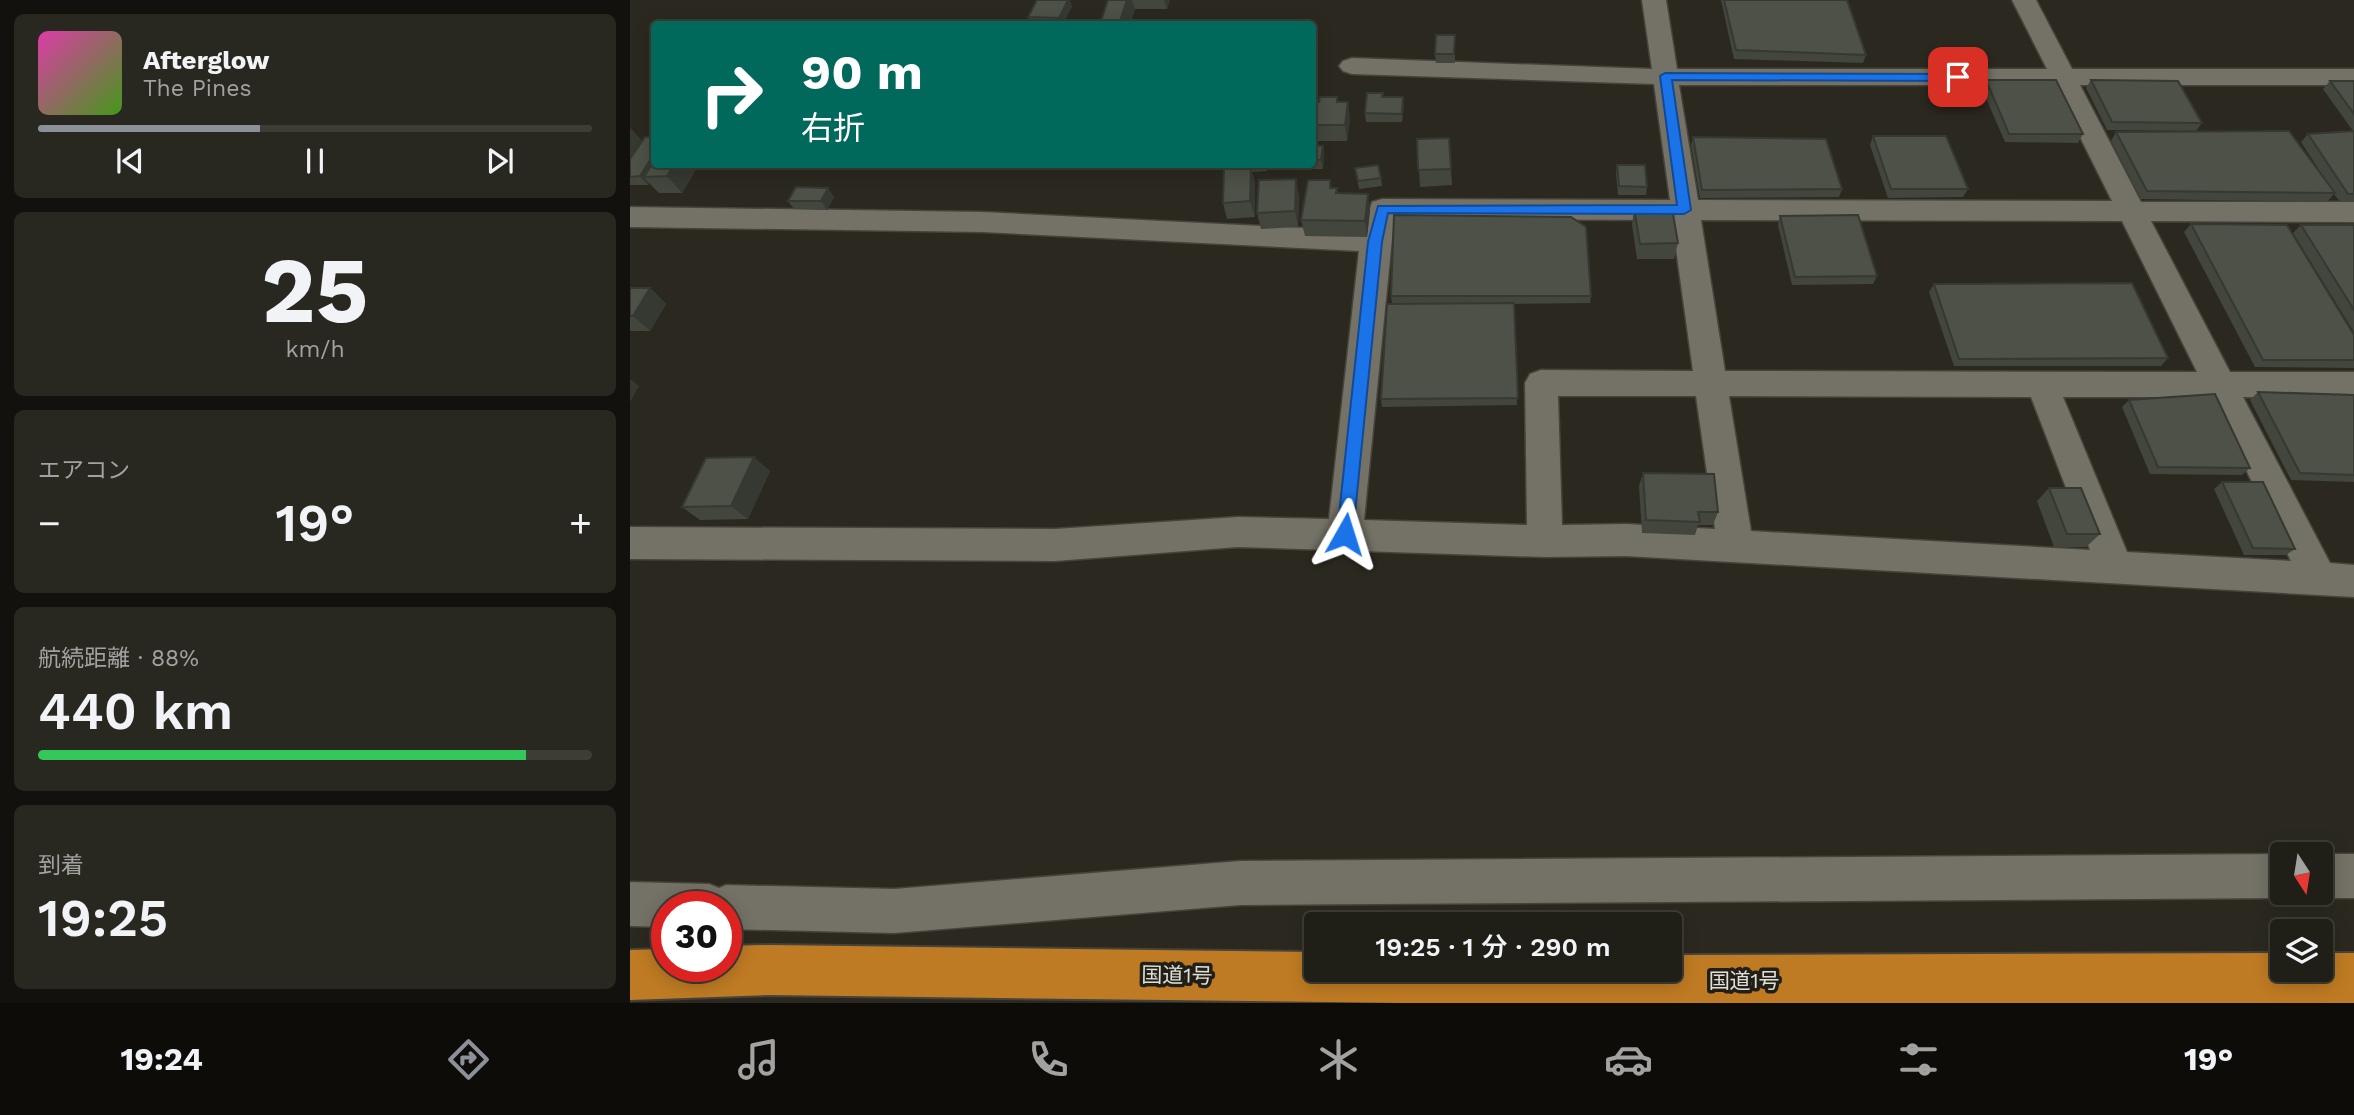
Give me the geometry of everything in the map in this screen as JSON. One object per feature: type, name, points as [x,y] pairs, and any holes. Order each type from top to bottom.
[{"type":"highway","name":"国道1号","points":[[630,975],[769,970],[1580,980],[2354,978]]},
{"type":"street","points":[[1654,0],[1735,547]]},
{"type":"street","points":[[2024,0],[2221,383],[2337,581]]},
{"type":"street","points":[[1352,66],[1665,76],[2354,77]]},
{"type":"street","points":[[1345,534],[1375,242],[1382,209],[2354,212]]},
{"type":"street","points":[[630,217],[983,222],[1375,242]]},
{"type":"street","points":[[2041,382],[2115,567]]},
{"type":"street","points":[[1545,541],[1541,383],[2041,382],[2354,385]]},
{"type":"street","points":[[630,543],[1055,545],[1238,532],[1545,541],[1626,540],[2337,581]]},
{"type":"street","points":[[742,907],[894,911],[1240,883],[2270,876]]},
{"type":"street","points":[[2333,876],[2354,876]]},
{"type":"street","points":[[630,904],[651,905]]},
{"type":"building","points":[[1037,0],[1068,0],[1059,18],[1028,17]]},
{"type":"building","points":[[1108,0],[1127,0],[1120,21],[1101,21]]},
{"type":"building","points":[[1724,0],[1847,0],[1866,55],[1736,50]]},
{"type":"building","points":[[1436,35],[1455,35],[1454,54],[1435,54]]},
{"type":"building","points":[[1986,80],[2056,80],[2083,134],[2009,134]]},
{"type":"building","points":[[2091,80],[2178,81],[2202,123],[2112,122]]},
{"type":"building","points":[[2330,81],[2354,81],[2354,114]]},
{"type":"building","points":[[1367,93],[1383,93],[1382,97],[1403,97],[1402,114],[1365,113]]},
{"type":"building","points":[[1320,97],[1337,97],[1337,102],[1348,102],[1345,125],[1316,125],[1316,102],[1319,102]]},
{"type":"building","points":[[2289,131],[2335,193],[2147,191],[2116,132]]},
{"type":"building","points":[[2354,131],[2354,194],[2348,194],[2308,134]]},
{"type":"building","points":[[1873,136],[1946,136],[1968,189],[1891,189]]},
{"type":"building","points":[[645,137],[651,137],[651,159],[640,176],[630,177],[630,159]]},
{"type":"building","points":[[1693,137],[1826,139],[1842,189],[1702,190]]},
{"type":"building","points":[[1449,138],[1451,169],[1418,170],[1417,139]]},
{"type":"building","points":[[1316,145],[1323,146],[1321,160],[1316,160]]},
{"type":"building","points":[[1378,165],[1381,178],[1358,181],[1355,168]]},
{"type":"building","points":[[1617,165],[1645,165],[1647,187],[1619,186]]},
{"type":"building","points":[[651,166],[651,168],[672,168],[667,176],[644,177]]},
{"type":"building","points":[[1251,168],[1250,201],[1223,203],[1224,169]]},
{"type":"building","points":[[1296,179],[1295,211],[1257,213],[1259,180]]},
{"type":"building","points":[[1308,180],[1330,180],[1330,188],[1337,188],[1336,193],[1368,194],[1365,221],[1301,220]]},
{"type":"building","points":[[796,187],[828,188],[821,201],[788,201]]},
{"type":"building","points":[[1634,208],[1672,208],[1678,243],[1640,244]]},
{"type":"building","points":[[1394,215],[1571,217],[1586,227],[1591,296],[1391,296]]},
{"type":"building","points":[[1858,215],[1877,276],[1795,277],[1780,216]]},
{"type":"building","points":[[2191,224],[2287,225],[2354,335],[2354,360],[2263,360]]},
{"type":"building","points":[[2301,225],[2354,225],[2354,310]]},
{"type":"building","points":[[2132,283],[2168,358],[1959,359],[1934,284]]},
{"type":"building","points":[[630,288],[650,288],[633,316],[630,316]]},
{"type":"building","points":[[1514,303],[1518,398],[1381,399],[1387,304]]},
{"type":"building","points":[[2258,392],[2354,395],[2354,475],[2300,473]]},
{"type":"building","points":[[2215,394],[2250,468],[2158,467],[2129,400]]},
{"type":"building","points":[[754,457],[731,506],[682,507],[706,458]]},
{"type":"building","points":[[1643,473],[1714,474],[1718,512],[1698,512],[1700,522],[1646,520]]},
{"type":"building","points":[[2222,482],[2263,482],[2295,549],[2253,548]]},
{"type":"building","points":[[2049,488],[2081,488],[2100,534],[2067,534]]},
{"type":"route","points":[[1345,534],[1375,242],[1382,209],[1684,210],[1665,76],[1958,77]]}]
